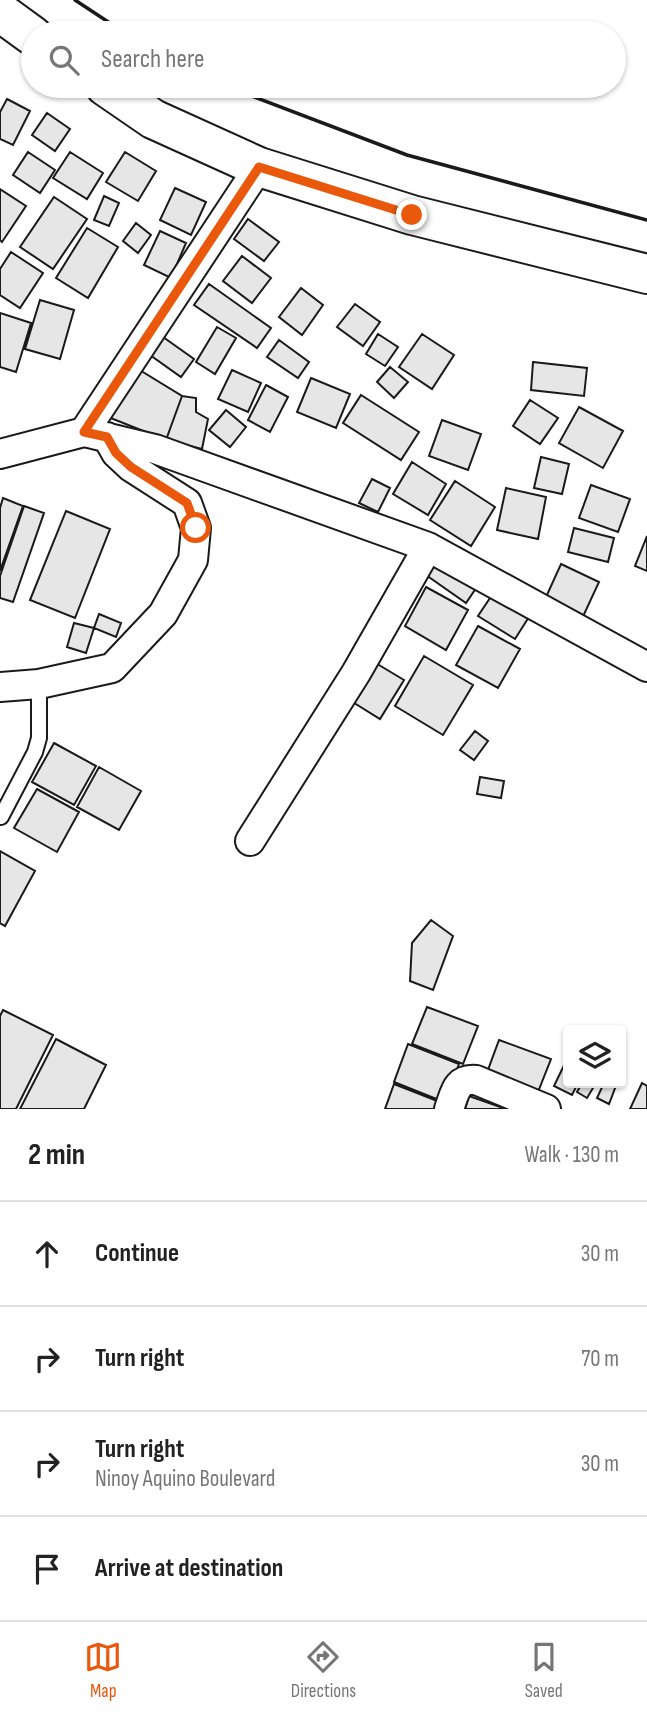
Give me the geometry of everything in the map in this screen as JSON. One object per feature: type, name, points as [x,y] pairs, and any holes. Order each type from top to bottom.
[{"type":"main road","points":[[0,12],[21,27]]},
{"type":"main road","points":[[122,98],[153,119],[259,167],[412,215],[647,274]]},
{"type":"street","points":[[95,434],[259,167]]},
{"type":"street","points":[[0,687],[39,684],[111,668],[163,614],[193,560],[196,528],[187,503],[131,467],[95,434]]},
{"type":"street","points":[[0,454],[95,434],[155,449],[428,547],[647,667]]},
{"type":"street","points":[[250,841],[356,673],[428,547]]},
{"type":"street","points":[[449,1109],[458,1084],[466,1079],[476,1080],[546,1109]]},
{"type":"lane","points":[[1,817],[35,752],[38,737],[39,684]]},
{"type":"building","points":[[7,99],[30,111],[13,145],[0,139],[0,112]]},
{"type":"building","points":[[47,113],[70,129],[55,151],[32,135]]},
{"type":"building","points":[[28,152],[55,170],[40,193],[13,175]]},
{"type":"building","points":[[70,152],[103,173],[87,199],[53,178]]},
{"type":"building","points":[[125,152],[156,171],[138,201],[106,182]]},
{"type":"building","points":[[175,188],[206,202],[191,235],[160,220]]},
{"type":"building","points":[[0,189],[26,206],[2,242],[0,240]]},
{"type":"building","points":[[104,196],[119,203],[109,226],[94,220]]},
{"type":"building","points":[[54,197],[87,219],[53,269],[20,247]]},
{"type":"building","points":[[248,219],[279,242],[264,261],[234,239]]},
{"type":"building","points":[[136,223],[151,235],[138,253],[123,241]]},
{"type":"building","points":[[87,228],[118,247],[88,298],[56,278]]},
{"type":"building","points":[[160,231],[186,243],[171,278],[144,265]]},
{"type":"building","points":[[11,252],[43,273],[20,308],[0,295],[0,269]]},
{"type":"building","points":[[242,256],[271,278],[252,303],[223,281]]},
{"type":"building","points":[[209,284],[271,328],[257,348],[194,305]]},
{"type":"building","points":[[301,288],[323,305],[302,335],[279,317]]},
{"type":"building","points":[[40,300],[74,310],[60,359],[25,349]]},
{"type":"building","points":[[355,304],[380,322],[363,346],[337,327]]},
{"type":"building","points":[[0,313],[31,323],[16,372],[0,367]]},
{"type":"building","points":[[217,327],[236,338],[215,374],[196,362]]},
{"type":"building","points":[[378,334],[398,347],[385,366],[366,354]]},
{"type":"building","points":[[422,334],[454,355],[432,389],[399,367]]},
{"type":"building","points":[[163,337],[194,359],[181,377],[150,355]]},
{"type":"building","points":[[279,340],[309,362],[298,378],[267,357]]},
{"type":"building","points":[[533,362],[587,368],[584,396],[531,390]]},
{"type":"building","points":[[390,367],[408,382],[394,398],[377,382]]},
{"type":"building","points":[[138,369],[182,396],[166,440],[103,415]]},
{"type":"building","points":[[232,370],[261,383],[248,412],[218,399]]},
{"type":"building","points":[[311,378],[350,394],[336,428],[297,412]]},
{"type":"building","points":[[266,385],[288,397],[270,432],[248,420]]},
{"type":"building","points":[[361,395],[419,432],[401,460],[343,423]]},
{"type":"building","points":[[182,396],[196,398],[196,412],[208,419],[202,449],[166,440]]},
{"type":"building","points":[[530,400],[558,418],[540,444],[513,426]]},
{"type":"building","points":[[579,407],[623,431],[603,468],[559,443]]},
{"type":"building","points":[[226,410],[246,427],[230,447],[209,430]]},
{"type":"building","points":[[442,420],[481,434],[468,470],[429,456]]},
{"type":"building","points":[[541,457],[569,464],[562,494],[534,488]]},
{"type":"building","points":[[412,462],[446,484],[428,515],[393,494]]},
{"type":"building","points":[[372,479],[390,488],[378,512],[359,503]]},
{"type":"building","points":[[455,481],[495,507],[471,546],[430,520]]},
{"type":"building","points":[[591,485],[630,499],[618,532],[579,518]]},
{"type":"building","points":[[506,488],[546,497],[538,539],[497,530]]},
{"type":"building","points":[[3,498],[23,506],[0,571],[0,508]]},
{"type":"building","points":[[24,506],[44,513],[13,602],[0,598],[0,576]]},
{"type":"building","points":[[66,511],[110,529],[75,618],[30,600]]},
{"type":"building","points":[[574,528],[614,538],[608,562],[568,552]]},
{"type":"building","points":[[647,536],[647,571],[635,566]]},
{"type":"building","points":[[444,547],[485,575],[466,603],[426,575]]},
{"type":"building","points":[[561,564],[599,582],[574,636],[536,619]]},
{"type":"building","points":[[498,586],[534,609],[515,639],[478,616]]},
{"type":"building","points":[[426,587],[468,610],[446,650],[405,626]]},
{"type":"building","points":[[99,614],[121,623],[116,637],[94,628]]},
{"type":"building","points":[[74,623],[94,628],[86,653],[67,647]]},
{"type":"building","points":[[478,626],[520,649],[498,688],[456,665]]},
{"type":"building","points":[[424,656],[473,685],[443,735],[395,706]]},
{"type":"building","points":[[374,662],[404,680],[380,719],[351,701]]},
{"type":"building","points":[[475,731],[488,741],[474,760],[460,750]]},
{"type":"building","points":[[54,743],[96,766],[74,805],[32,782]]},
{"type":"building","points":[[99,767],[141,791],[119,830],[77,807]]},
{"type":"building","points":[[480,777],[504,781],[501,798],[477,794]]},
{"type":"building","points":[[37,789],[79,812],[57,852],[14,828]]},
{"type":"building","points":[[0,851],[35,871],[5,926],[0,923]]},
{"type":"building","points":[[431,920],[453,936],[433,990],[410,981],[412,943]]},
{"type":"building","points":[[427,1007],[478,1026],[463,1064],[412,1044]]},
{"type":"building","points":[[3,1010],[53,1035],[16,1109],[0,1109],[0,1016]]},
{"type":"building","points":[[56,1039],[106,1065],[84,1109],[20,1109]]},
{"type":"building","points":[[499,1040],[551,1059],[536,1097],[485,1078]]},
{"type":"building","points":[[408,1044],[459,1064],[444,1102],[394,1082]]},
{"type":"building","points":[[563,1067],[563,1088],[576,1088],[572,1095],[554,1086]]},
{"type":"building","points":[[642,1083],[647,1086],[647,1109],[630,1109]]},
{"type":"building","points":[[394,1084],[445,1104],[443,1109],[385,1109]]},
{"type":"building","points":[[579,1088],[593,1088],[587,1098],[577,1092]]},
{"type":"building","points":[[602,1088],[615,1088],[609,1104],[597,1098]]},
{"type":"building","points":[[469,1096],[506,1109],[465,1109]]},
{"type":"wall","points":[[75,0],[107,21]]},
{"type":"wall","points":[[257,98],[407,155],[647,220]]},
{"type":"route","points":[[196,528],[187,503],[131,467],[116,453],[107,437],[84,432],[259,167],[412,215]]}]
